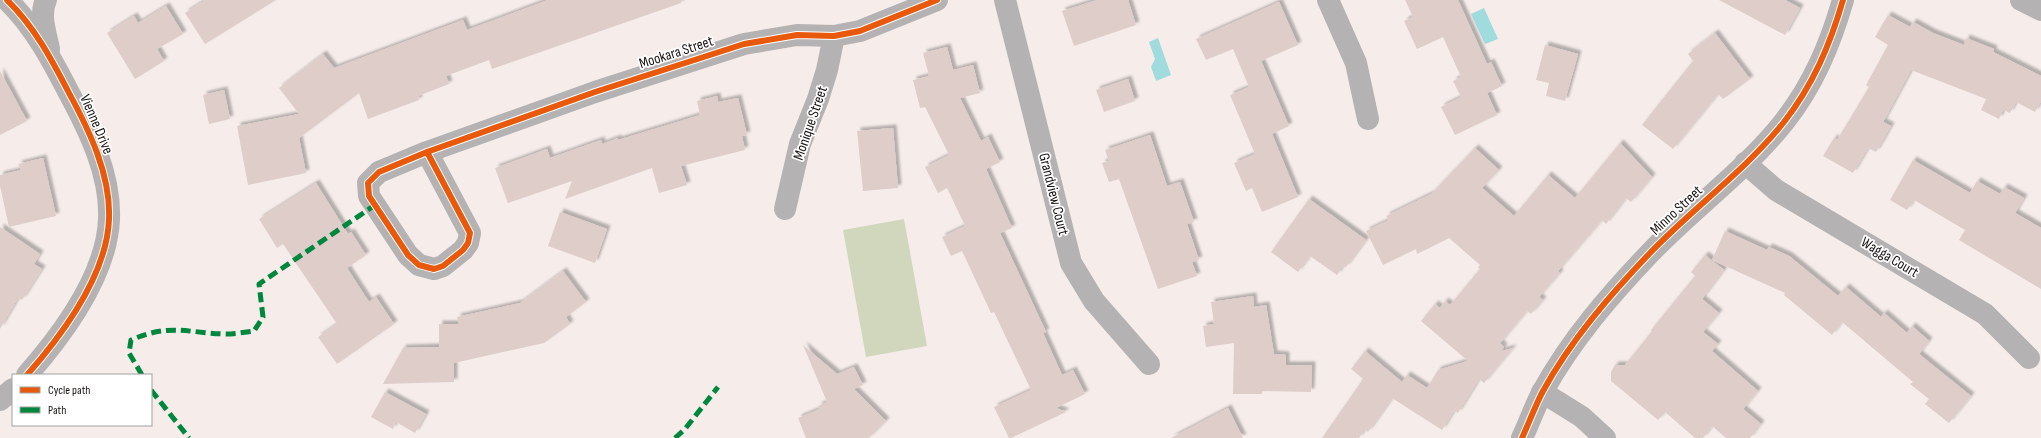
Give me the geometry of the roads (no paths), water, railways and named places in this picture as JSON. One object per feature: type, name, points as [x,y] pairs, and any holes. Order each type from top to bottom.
[{"type":"street","name":"Vienne Drive","points":[[7,0],[28,23],[50,56],[90,134],[100,164],[107,195],[109,219],[104,245],[95,273],[81,303],[64,330],[28,374]]},
{"type":"street","name":"Vienne Drive","points":[[46,0],[43,5],[43,18],[50,56]]},
{"type":"street","name":"Mookara Street","points":[[427,152],[470,233],[468,243],[463,250],[443,266],[434,269],[419,265],[408,255],[369,196],[367,190],[368,183],[379,172],[427,152],[595,92],[744,44],[797,36],[834,36],[866,29],[937,0]]},
{"type":"street","name":"Grandview Court","points":[[1005,0],[1071,263],[1094,301],[1149,364]]},
{"type":"street","points":[[1328,0],[1356,62],[1368,119]]},
{"type":"street","name":"Minno Street","points":[[1522,438],[1542,392],[1562,359],[1611,296],[1651,252],[1745,163],[1784,122],[1804,92],[1832,38],[1843,0]]},
{"type":"street","points":[[2021,0],[2041,10]]},
{"type":"street","name":"Monique Street","points":[[785,209],[800,144],[818,99],[827,70],[834,36]]},
{"type":"street","name":"Wagga Court","points":[[1745,163],[1776,190],[1985,314],[2029,358]]},
{"type":"street","points":[[0,400],[12,390]]},
{"type":"street","points":[[1542,392],[1582,417],[1605,438]]},
{"type":"water","points":[[1484,8],[1498,39],[1485,44],[1471,14]]},
{"type":"water","points":[[1158,38],[1171,75],[1156,81],[1151,67],[1155,59],[1149,42]]}]
